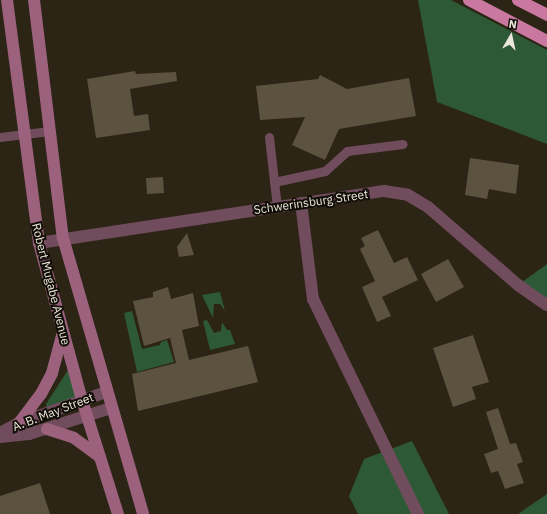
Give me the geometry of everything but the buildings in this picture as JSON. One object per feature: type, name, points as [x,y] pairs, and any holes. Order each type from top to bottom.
[{"type":"highway","points":[[469,0],[547,41]]},
{"type":"highway","points":[[518,0],[547,15]]},
{"type":"main road","name":"Robert Mugabe Avenue","points":[[7,0],[22,136],[38,243],[82,400],[118,514]]},
{"type":"main road","name":"Robert Mugabe Avenue","points":[[34,0],[63,238],[106,392],[143,514]]},
{"type":"main road","points":[[19,423],[41,394],[52,373],[59,354],[62,329]]},
{"type":"main road","points":[[47,429],[74,438],[101,458]]},
{"type":"street","name":"Schwerinsburg Street","points":[[38,243],[384,190],[408,195],[428,207],[512,280],[547,305]]},
{"type":"street","points":[[300,203],[313,299],[418,514]]},
{"type":"street","name":"A. B. May Street","points":[[0,433],[19,423],[106,392]]},
{"type":"street","name":"A. B. May Street","points":[[0,437],[47,429],[111,408]]},
{"type":"lane","points":[[0,137],[22,136],[50,131]]},
{"type":"lane","points":[[270,137],[276,207]]},
{"type":"lane","points":[[274,182],[325,171],[348,151],[403,144]]},
{"type":"green space","points":[[418,0],[451,0],[547,50],[547,144],[437,102]]},
{"type":"green space","points":[[547,264],[547,305],[518,285]]},
{"type":"green space","points":[[220,292],[225,311],[220,304],[214,304],[213,318],[202,295]]},
{"type":"green space","points":[[132,311],[142,349],[160,345],[161,342],[167,340],[174,362],[137,372],[124,313]]},
{"type":"green space","points":[[207,320],[214,333],[221,331],[222,322],[227,330],[230,330],[235,344],[210,350],[203,321]]},
{"type":"green space","points":[[68,370],[79,399],[47,410],[46,404]]},
{"type":"green space","points":[[412,441],[449,514],[358,514],[349,496],[364,459]]},
{"type":"green space","points":[[547,494],[547,514],[518,514]]}]
